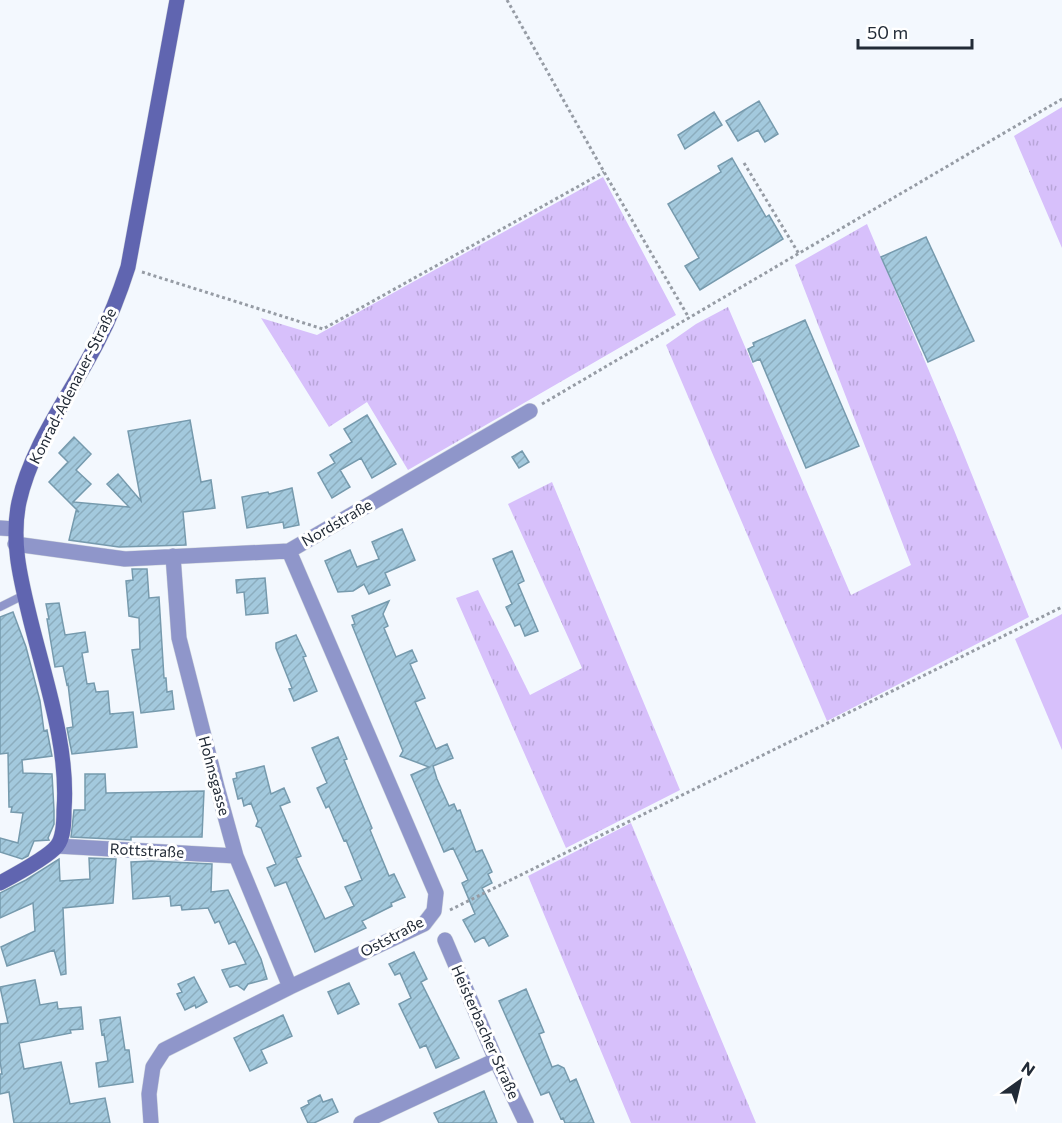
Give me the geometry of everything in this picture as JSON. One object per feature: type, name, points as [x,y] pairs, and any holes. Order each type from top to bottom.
[{"type":"main road","name":"Konrad-Adenauer-Straße","points":[[57,846],[63,828],[65,798],[63,753],[10,534],[28,472],[43,440],[100,339],[128,267],[177,0]]},
{"type":"main road","points":[[0,883],[22,872],[57,846]]},
{"type":"street","name":"Nordstraße","points":[[10,534],[124,559],[289,551],[530,411]]},
{"type":"street","name":"Oststraße","points":[[152,1123],[149,1094],[153,1067],[164,1050],[424,924],[434,911],[436,893],[289,551]]},
{"type":"street","name":"Hohnsgasse","points":[[173,556],[179,638],[236,856],[290,987]]},
{"type":"street","name":"Rottstraße","points":[[57,846],[236,856]]},
{"type":"street","name":"Heisterbacher Straße","points":[[446,940],[496,1060],[526,1123]]},
{"type":"street","points":[[361,1123],[496,1060]]},
{"type":"lane","points":[[0,607],[24,595]]},
{"type":"path","points":[[507,0],[690,318]]},
{"type":"path","points":[[530,411],[1062,99]]},
{"type":"path","points":[[744,163],[799,254]]},
{"type":"path","points":[[128,267],[324,329],[604,172]]},
{"type":"path","points":[[434,911],[448,910],[1062,607]]},
{"type":"green space","points":[[1062,107],[1062,248],[1014,136]]},
{"type":"green space","points":[[603,177],[676,315],[408,470],[367,402],[329,427],[261,318],[317,335]]},
{"type":"green space","points":[[867,224],[954,430],[1029,617],[827,721],[666,345],[696,324],[728,307],[851,595],[911,565],[795,265]]},
{"type":"green space","points":[[552,482],[680,790],[566,848],[456,598],[478,590],[530,695],[582,668],[508,504]]},
{"type":"green space","points":[[1062,614],[1062,750],[1015,639]]},
{"type":"green space","points":[[631,823],[756,1123],[631,1123],[528,876]]},
{"type":"building","points":[[759,101],[778,134],[765,142],[758,130],[738,141],[726,121]]},
{"type":"building","points":[[714,112],[722,125],[685,149],[678,135]]},
{"type":"building","points":[[732,158],[766,217],[769,215],[783,239],[700,290],[685,266],[699,258],[668,204],[721,172],[718,166]]},
{"type":"building","points":[[926,237],[974,341],[928,362],[881,257]]},
{"type":"building","points":[[805,320],[859,446],[806,468],[760,359],[753,362],[748,349],[754,346],[753,343]]},
{"type":"building","points":[[367,415],[396,464],[372,478],[361,458],[340,470],[350,487],[332,498],[318,473],[335,463],[330,455],[352,442],[344,429]]},
{"type":"building","points":[[190,420],[201,482],[211,480],[215,508],[183,512],[186,545],[119,547],[69,540],[76,511],[79,512],[49,482],[68,462],[59,453],[74,437],[91,454],[76,470],[91,484],[73,502],[129,507],[107,484],[118,474],[141,501],[128,431]]},
{"type":"building","points":[[522,451],[529,462],[519,468],[512,457]]},
{"type":"building","points":[[292,488],[299,525],[284,528],[283,522],[247,528],[242,497],[268,492],[269,494]]},
{"type":"building","points":[[402,529],[415,560],[385,573],[390,585],[369,594],[364,584],[353,591],[338,592],[325,561],[350,550],[357,567],[379,559],[372,542]]},
{"type":"building","points":[[512,551],[524,581],[518,584],[538,631],[525,636],[520,624],[515,626],[506,607],[512,604],[493,559]]},
{"type":"building","points":[[132,569],[147,569],[149,598],[159,597],[164,678],[166,678],[167,692],[172,691],[174,709],[141,713],[132,650],[140,649],[139,618],[129,616],[126,581],[133,580]]},
{"type":"building","points":[[265,578],[268,613],[246,615],[244,592],[237,593],[236,580]]},
{"type":"building","points":[[389,601],[383,614],[388,626],[384,628],[396,657],[412,650],[417,661],[410,664],[425,698],[415,702],[436,749],[447,744],[453,758],[433,766],[437,779],[449,806],[454,804],[457,811],[460,810],[476,852],[482,850],[492,872],[488,874],[492,883],[482,888],[508,936],[489,946],[484,937],[475,942],[463,920],[475,914],[462,883],[468,880],[453,848],[444,852],[411,775],[429,767],[400,756],[403,751],[352,625],[355,624],[352,616]]},
{"type":"building","points":[[59,603],[65,635],[85,632],[88,652],[82,653],[87,684],[94,683],[96,692],[108,691],[110,714],[133,712],[137,747],[72,754],[67,728],[73,727],[68,684],[63,666],[55,667],[47,619],[49,619],[46,604]]},
{"type":"building","points":[[13,612],[26,647],[40,701],[44,731],[47,730],[52,756],[22,760],[23,773],[52,774],[54,810],[54,824],[49,840],[34,841],[28,856],[22,859],[0,852],[0,838],[18,843],[23,813],[11,812],[12,807],[9,807],[8,753],[0,754],[0,617]]},
{"type":"building","points":[[296,635],[306,656],[303,657],[317,691],[294,701],[289,689],[292,688],[276,643]]},
{"type":"building","points":[[338,737],[347,759],[344,760],[389,876],[394,874],[405,897],[362,921],[366,928],[315,952],[286,882],[275,886],[267,868],[276,864],[261,828],[256,826],[258,821],[251,803],[244,806],[242,798],[238,799],[233,779],[237,778],[236,773],[264,766],[271,794],[284,788],[290,802],[280,806],[301,856],[296,858],[325,919],[354,906],[345,887],[362,880],[346,840],[344,841],[329,806],[326,808],[317,788],[327,783],[312,748]]},
{"type":"building","points":[[85,774],[105,774],[106,793],[204,791],[202,837],[131,837],[131,840],[71,837],[74,810],[85,810]]},
{"type":"building","points":[[89,858],[116,859],[113,903],[63,908],[66,974],[61,975],[54,950],[7,966],[1,947],[35,931],[33,903],[0,918],[0,893],[59,859],[60,881],[90,879]]},
{"type":"building","points":[[131,862],[212,864],[211,892],[228,890],[261,959],[267,979],[248,984],[244,990],[237,985],[230,987],[222,970],[246,964],[235,941],[229,944],[219,921],[215,923],[208,908],[182,910],[181,905],[171,906],[170,896],[133,899]]},
{"type":"building","points":[[414,952],[427,979],[421,982],[459,1058],[436,1068],[426,1045],[420,1048],[399,1004],[411,998],[400,973],[395,975],[389,964]]},
{"type":"building","points":[[194,977],[207,1002],[196,1008],[195,1005],[185,1010],[177,994],[182,992],[178,984]]},
{"type":"building","points":[[35,980],[40,1005],[57,1002],[58,1009],[81,1007],[83,1029],[70,1030],[71,1033],[19,1043],[24,1069],[61,1062],[70,1104],[105,1098],[110,1123],[14,1123],[9,1092],[0,1094],[0,1074],[2,1074],[0,1024],[8,1023],[0,987]]},
{"type":"building","points":[[349,983],[359,1004],[338,1014],[328,992]]},
{"type":"building","points":[[526,989],[544,1032],[539,1034],[552,1067],[558,1065],[564,1068],[570,1082],[576,1079],[594,1123],[565,1123],[549,1092],[541,1095],[499,1001]]},
{"type":"building","points":[[283,1015],[292,1036],[261,1050],[267,1063],[250,1071],[234,1038]]},
{"type":"building","points":[[120,1017],[125,1050],[129,1050],[133,1082],[99,1087],[96,1063],[108,1061],[100,1020]]},
{"type":"building","points":[[484,1091],[497,1123],[439,1123],[434,1113]]},
{"type":"building","points":[[320,1095],[323,1102],[332,1099],[338,1112],[314,1123],[308,1123],[301,1108],[309,1104],[308,1101]]}]
